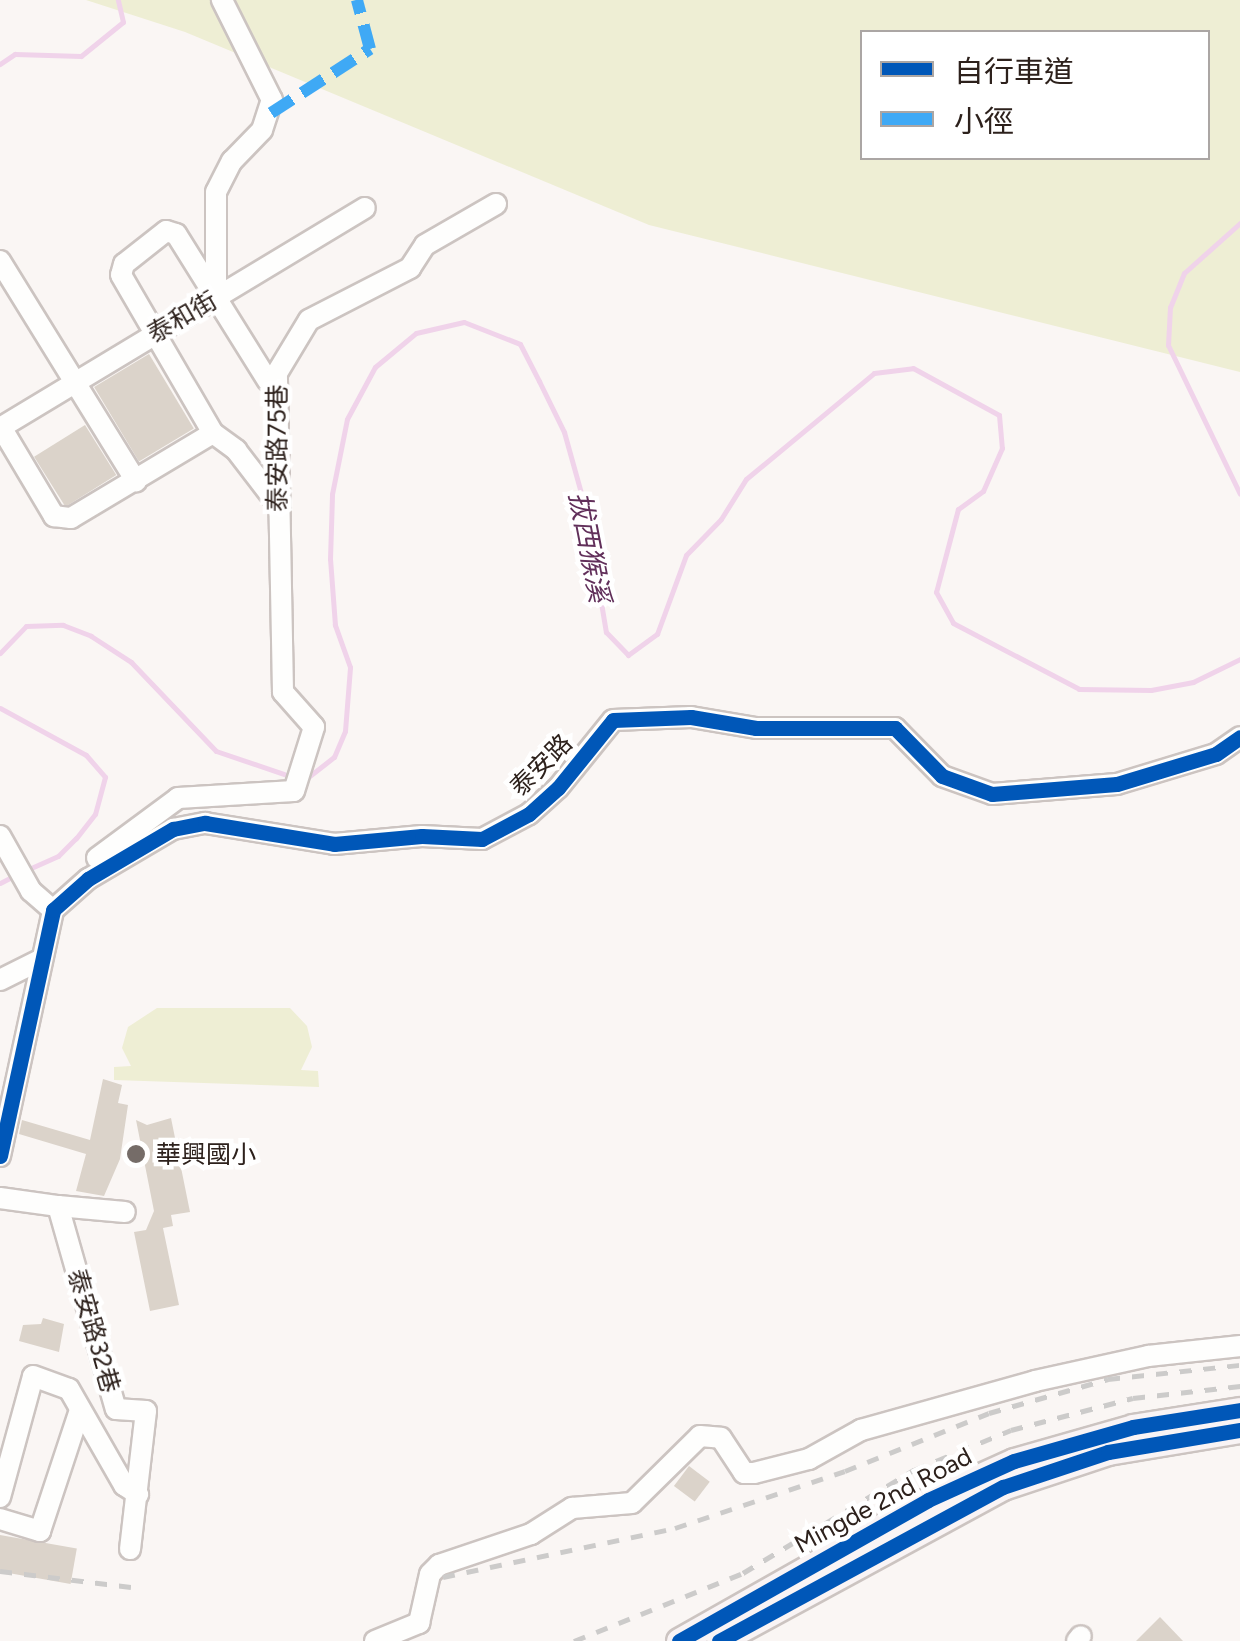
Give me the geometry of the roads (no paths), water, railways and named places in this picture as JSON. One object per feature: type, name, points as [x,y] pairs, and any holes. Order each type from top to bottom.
[{"type":"main road","name":"Mingde 2nd Road","points":[[678,1641],[928,1500],[1000,1467],[1133,1427],[1240,1410]]},
{"type":"main road","name":"Mingde 2nd Road","points":[[719,1641],[1002,1488],[1108,1452],[1240,1430]]},
{"type":"street","points":[[216,298],[216,192],[232,160],[262,130],[272,100],[222,0]]},
{"type":"street","name":"泰安路75巷","points":[[294,792],[314,727],[283,692],[286,621],[276,502],[282,454],[277,373],[309,320],[410,268],[425,245],[496,204]]},
{"type":"street","name":"泰和街","points":[[0,428],[365,208]]},
{"type":"street","points":[[268,381],[176,234],[166,231],[139,249],[121,275],[213,433],[236,450],[276,502]]},
{"type":"street","points":[[4,273],[136,481]]},
{"type":"street","points":[[0,428],[54,516],[72,518],[213,433]]},
{"type":"street","name":"泰安路","points":[[54,910],[88,879],[151,837],[205,822],[334,844],[422,836],[482,839],[528,814],[558,788],[613,720],[691,717],[756,728],[895,728],[942,776],[992,794],[1117,784],[1216,754],[1240,737]]},
{"type":"street","name":"泰安路","points":[[88,879],[86,866],[178,798],[294,792]]},
{"type":"street","points":[[0,1156],[54,910],[31,891],[2,840]]},
{"type":"street","points":[[0,980],[42,958]]},
{"type":"street","points":[[0,1198],[124,1212]]},
{"type":"street","name":"泰安路32巷","points":[[58,1206],[116,1408],[146,1411],[130,1548]]},
{"type":"street","points":[[375,1641],[419,1623],[430,1574],[439,1565],[531,1534],[572,1508],[632,1504],[700,1436],[721,1438],[744,1473],[754,1473],[809,1458],[861,1430],[1036,1381],[1148,1356],[1240,1346]]},
{"type":"street","points":[[0,1497],[33,1376],[69,1389],[124,1484],[138,1494]]},
{"type":"street","points":[[0,1519],[40,1531],[80,1410]]},
{"type":"waterway","points":[[0,64],[15,54],[81,56],[123,22],[118,0]]},
{"type":"waterway","name":"拔西猴溪","points":[[1240,223],[1184,273],[1170,307],[1168,345],[1240,494]]},
{"type":"waterway","name":"拔西猴溪","points":[[307,778],[334,757],[345,731],[350,667],[335,625],[330,559],[332,494],[347,419],[375,367],[416,333],[464,322],[520,344],[539,381],[564,432],[585,507],[606,632],[628,655],[657,634],[686,555],[721,519],[746,479],[874,373],[913,368],[999,415],[1002,448],[983,491],[958,509],[936,592],[953,623],[1079,689],[1151,690],[1193,682],[1240,659]]},
{"type":"waterway","name":"拔西猴溪","points":[[0,653],[26,626],[63,625],[91,636],[131,662],[216,751],[284,774]]},
{"type":"waterway","name":"拔西猴溪","points":[[0,708],[86,755],[105,777],[95,814],[76,838],[58,856],[26,870]]},
{"type":"waterway","name":"拔西猴溪","points":[[0,883],[16,875]]},
{"type":"railway","points":[[443,1577],[675,1528],[845,1471],[989,1413],[1108,1379],[1240,1365]]},
{"type":"railway","points":[[574,1641],[743,1573],[914,1470],[1011,1430],[1133,1398],[1240,1386]]},
{"type":"railway","points":[[0,1571],[131,1587]]},
{"type":"place","name":"華興國小","points":[[136,1154]]}]
